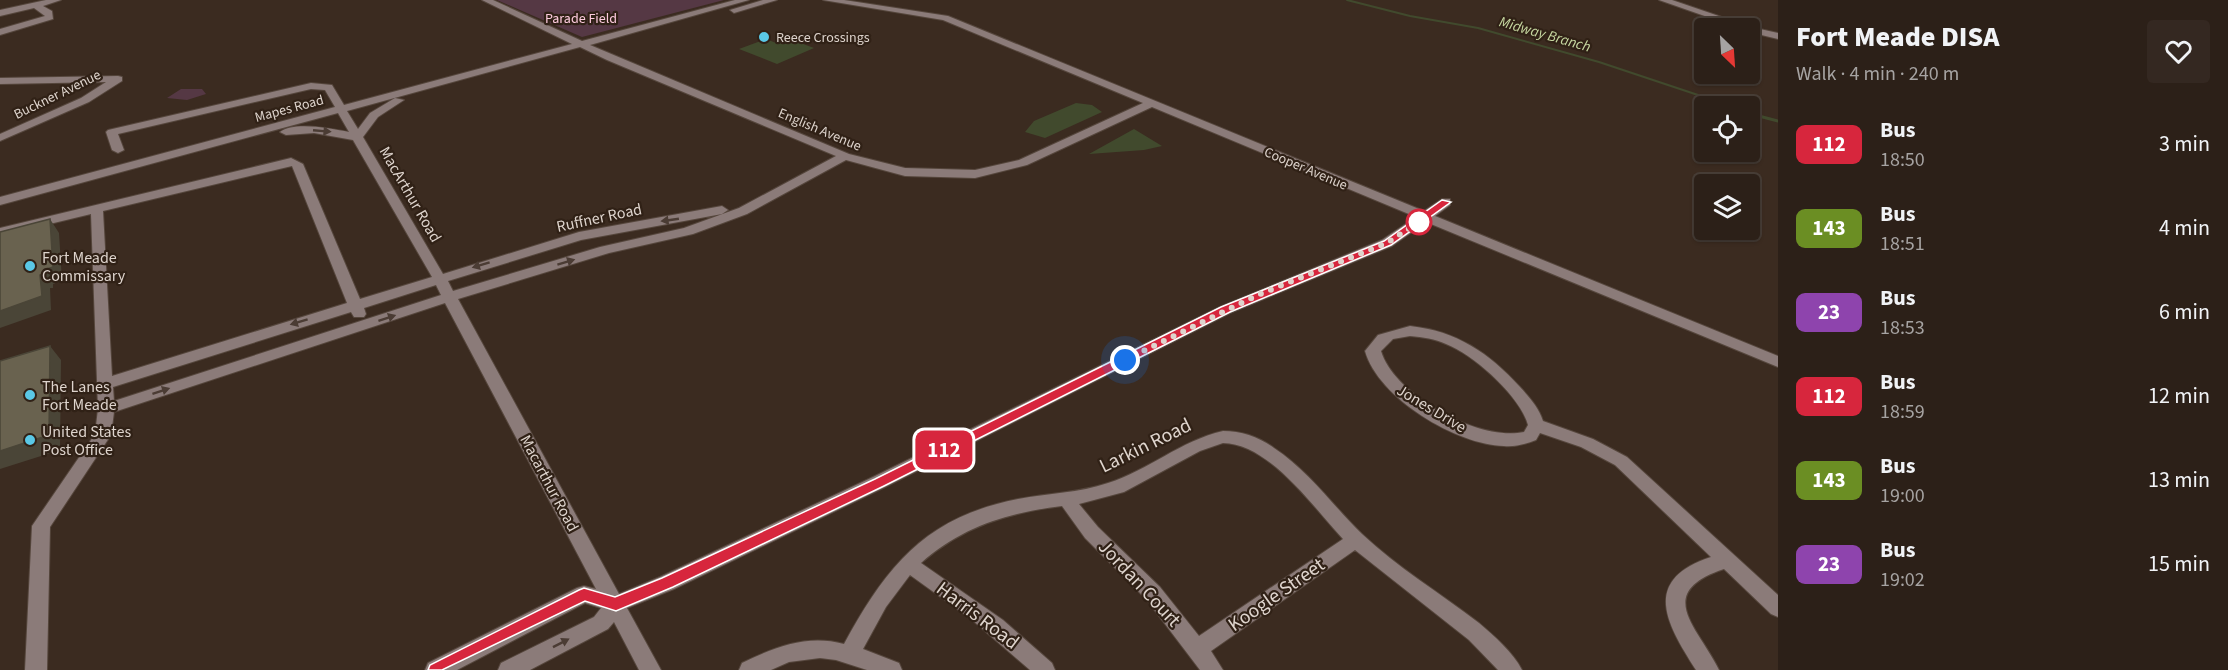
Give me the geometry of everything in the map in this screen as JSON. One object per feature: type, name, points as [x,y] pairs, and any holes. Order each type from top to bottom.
[{"type":"street","points":[[0,13],[57,0]]},
{"type":"street","name":"English Avenue","points":[[486,0],[585,44],[610,58],[845,156],[905,172],[975,174],[1023,163],[1152,103]]},
{"type":"street","name":"Mapes Road","points":[[0,201],[745,0]]},
{"type":"street","name":"Mapes Road","points":[[585,44],[773,0]]},
{"type":"street","name":"Cooper Avenue","points":[[827,0],[912,11],[945,18],[1778,362]]},
{"type":"street","points":[[842,0],[855,5]]},
{"type":"street","points":[[1651,0],[1704,18]]},
{"type":"street","points":[[1663,0],[1714,18]]},
{"type":"street","points":[[0,32],[50,17],[50,14],[38,3]]},
{"type":"street","points":[[1760,34],[1778,39]]},
{"type":"street","name":"Buckner Avenue","points":[[0,81],[118,79],[85,100],[0,138]]},
{"type":"street","name":"MacArthur Road","points":[[118,150],[112,132],[311,86],[328,87],[450,297]]},
{"type":"street","points":[[244,136],[306,130],[357,137],[374,115],[423,88]]},
{"type":"street","name":"Ruffner Road","points":[[106,409],[450,297],[695,223],[743,211],[767,196],[845,156]]},
{"type":"street","points":[[0,232],[291,162],[297,164],[364,325]]},
{"type":"street","points":[[509,670],[601,623],[616,604],[667,583],[879,482],[1226,310],[1387,243],[1446,202]]},
{"type":"street","points":[[36,670],[40,526],[103,435],[106,409],[97,208]]},
{"type":"street","name":"Ruffner Road","points":[[105,384],[439,278],[600,231],[695,223]]},
{"type":"street","points":[[600,231],[604,250]]},
{"type":"street","name":"Macarthur Road","points":[[450,297],[650,670]]},
{"type":"street","name":"Jones Drive","points":[[1410,331],[1434,334],[1459,342],[1491,365],[1534,412],[1536,425],[1530,436],[1515,440],[1495,440],[1451,423],[1408,397],[1378,370],[1373,358],[1376,344],[1388,335],[1410,331]]},
{"type":"street","points":[[1536,425],[1587,443],[1621,461],[1725,561],[1778,608]]},
{"type":"street","name":"Larkin Road","points":[[850,653],[875,602],[908,564],[927,545],[970,520],[1011,507],[1116,488],[1213,437],[1236,437],[1250,441],[1291,472],[1357,541],[1487,644],[1511,670]]},
{"type":"street","name":"Jordan Court","points":[[1066,498],[1081,521],[1144,583],[1212,670]]},
{"type":"street","name":"Koogle Street","points":[[1197,649],[1342,548],[1357,541]]},
{"type":"street","points":[[1708,670],[1681,627],[1675,598],[1678,586],[1687,574],[1701,567],[1725,561]]},
{"type":"street","name":"Harris Road","points":[[908,564],[987,618],[1021,646],[1044,670]]},
{"type":"street","points":[[436,670],[584,594],[616,604]]},
{"type":"street","points":[[750,670],[780,654],[800,649],[850,653],[891,670]]},
{"type":"green space","name":"Parade Field","points":[[497,0],[724,0],[582,37]]},
{"type":"green space","points":[[181,89],[202,89],[206,94],[187,100],[167,98]]},
{"type":"shaded area","points":[[787,38],[814,48],[777,64],[739,49],[766,39],[776,43]]},
{"type":"shaded area","points":[[1076,103],[1092,105],[1102,112],[1045,138],[1025,132],[1034,121]]},
{"type":"shaded area","points":[[1134,129],[1162,146],[1144,150],[1089,154]]},
{"type":"building","name":"Fort Meade Commissary","points":[[50,219],[53,267],[44,270],[44,274],[40,275],[42,296],[0,311],[0,232]]},
{"type":"building","points":[[50,346],[49,435],[0,451],[0,361]]},
{"type":"waterway","name":"Midway Branch","points":[[1347,0],[1410,16],[1478,28],[1599,62],[1701,96]]},
{"type":"waterway","name":"Midway Branch","points":[[1760,116],[1778,121]]},
{"type":"bus line","name":"112","points":[[436,670],[584,594],[616,604],[667,583],[879,482],[1226,310],[1387,243],[1446,202]]},
{"type":"place","name":"Reece Crossings","points":[[764,37]]},
{"type":"place","name":"Fort Meade Commissary","points":[[30,266]]},
{"type":"place","name":"The Lanes Fort Meade","points":[[30,395]]},
{"type":"place","name":"United States Post Office","points":[[30,440]]},
{"type":"route","points":[[1125,360],[1260,294],[1370,251],[1399,236],[1419,222]]}]
